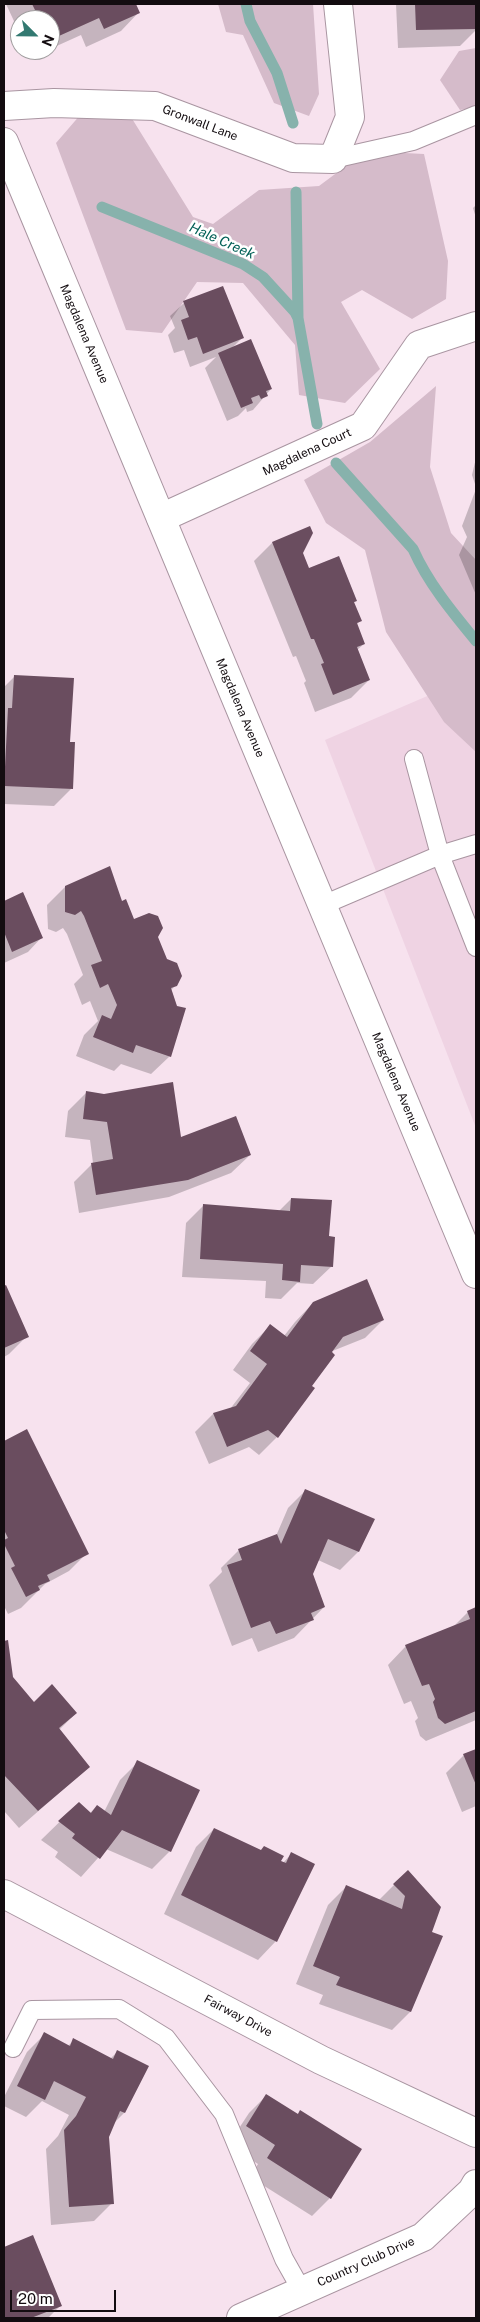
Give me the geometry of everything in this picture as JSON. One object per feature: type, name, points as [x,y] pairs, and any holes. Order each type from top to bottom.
[{"type":"street","points":[[333,159],[350,117],[338,4]]},
{"type":"street","name":"Gronwall Lane","points":[[4,106],[54,103],[154,106],[293,158],[333,159]]},
{"type":"street","name":"Magdalena Avenue","points":[[4,142],[474,1264]]},
{"type":"street","name":"Magdalena Court","points":[[161,518],[363,426],[419,345],[476,326]]},
{"type":"street","name":"Fairway Drive","points":[[4,1894],[321,2060],[476,2133]]},
{"type":"street","name":"Country Club Drive","points":[[241,2318],[423,2237],[472,2192],[476,2184]]},
{"type":"lane","name":"Gronwall Lane","points":[[333,159],[413,141],[476,115]]},
{"type":"lane","points":[[414,759],[440,854],[476,947]]},
{"type":"lane","points":[[322,905],[440,854],[476,844]]},
{"type":"lane","points":[[13,2048],[32,2010],[119,2009],[166,2038],[224,2114],[284,2259],[302,2291]]},
{"type":"shaded area","points":[[218,4],[313,4],[319,94],[309,116],[274,103],[243,35],[226,32]]},
{"type":"shaded area","points":[[476,48],[476,107],[460,110],[440,80],[459,51]]},
{"type":"shaded area","points":[[81,114],[131,117],[193,217],[213,224],[259,190],[319,186],[366,151],[424,154],[448,261],[446,299],[412,319],[362,290],[341,302],[380,369],[345,403],[299,395],[295,345],[243,283],[197,282],[162,333],[126,330],[56,143]]},
{"type":"shaded area","points":[[436,386],[430,467],[451,533],[476,560],[476,752],[444,722],[386,632],[365,550],[326,523],[304,480],[370,442]]},
{"type":"shaded area","points":[[446,688],[476,714],[476,1128],[325,740]]},
{"type":"building","points":[[32,4],[136,4],[140,13],[104,29],[99,18],[60,36],[60,10],[35,10]]},
{"type":"building","points":[[415,4],[476,4],[476,29],[416,30]]},
{"type":"building","points":[[223,286],[244,338],[203,354],[197,337],[188,340],[181,320],[189,317],[183,301]]},
{"type":"building","points":[[251,339],[272,389],[266,391],[268,396],[261,399],[259,395],[251,398],[253,403],[241,408],[218,353]]},
{"type":"building","points":[[310,526],[313,533],[303,553],[309,568],[339,556],[357,601],[354,602],[362,621],[357,623],[365,644],[357,647],[370,680],[333,695],[321,664],[324,663],[314,639],[311,639],[272,542]]},
{"type":"building","points":[[14,675],[74,678],[70,742],[75,742],[73,789],[4,786],[8,708],[12,708]]},
{"type":"building","points":[[110,866],[122,901],[126,899],[134,919],[149,913],[158,916],[163,928],[158,937],[167,959],[177,963],[182,976],[177,986],[171,988],[177,1006],[186,1008],[171,1057],[136,1045],[133,1053],[93,1037],[102,1015],[111,1019],[117,1005],[108,984],[100,988],[91,965],[102,961],[84,916],[81,911],[75,915],[65,912],[65,886]]},
{"type":"building","points":[[23,892],[43,938],[12,952],[4,932],[4,901]]},
{"type":"building","points":[[173,1082],[181,1137],[236,1116],[251,1155],[188,1180],[96,1195],[91,1163],[113,1159],[107,1122],[83,1119],[86,1091],[104,1094]]},
{"type":"building","points":[[291,1198],[332,1200],[329,1236],[335,1237],[333,1267],[301,1265],[300,1282],[282,1280],[283,1264],[200,1259],[203,1204],[290,1211]]},
{"type":"building","points":[[367,1279],[384,1320],[343,1337],[332,1352],[335,1355],[312,1386],[315,1388],[278,1438],[268,1430],[227,1447],[213,1413],[236,1406],[267,1364],[250,1351],[270,1324],[287,1337],[313,1302]]},
{"type":"building","points":[[6,1285],[29,1337],[4,1348],[4,1286]]},
{"type":"building","points":[[27,1429],[89,1554],[47,1575],[50,1581],[38,1586],[40,1590],[26,1597],[11,1568],[15,1566],[4,1544],[4,1540],[8,1538],[4,1530],[4,1441]]},
{"type":"building","points":[[305,1489],[375,1519],[359,1552],[328,1539],[313,1574],[325,1607],[311,1613],[314,1620],[276,1634],[270,1621],[251,1628],[227,1565],[242,1560],[238,1549],[277,1534],[281,1544]]},
{"type":"building","points":[[476,1607],[476,1711],[445,1724],[438,1718],[433,1702],[435,1699],[429,1684],[422,1686],[405,1645],[470,1619],[467,1611]]},
{"type":"building","points":[[8,1640],[13,1677],[34,1702],[52,1684],[77,1713],[59,1728],[90,1767],[38,1811],[4,1775],[4,1641]]},
{"type":"building","points":[[476,1749],[476,1785],[463,1754]]},
{"type":"building","points":[[137,1760],[200,1790],[171,1852],[122,1830],[100,1859],[72,1838],[75,1834],[58,1821],[79,1802],[91,1813],[97,1805],[111,1815]]},
{"type":"building","points":[[214,1828],[261,1850],[264,1846],[284,1856],[281,1861],[286,1863],[291,1852],[315,1864],[277,1942],[181,1895]]},
{"type":"building","points":[[408,1870],[441,1907],[432,1932],[443,1936],[411,2012],[336,1985],[340,1977],[313,1966],[346,1885],[402,1909],[405,1896],[393,1884]]},
{"type":"building","points":[[44,2032],[70,2046],[73,2038],[113,2059],[117,2050],[149,2066],[125,2113],[120,2111],[109,2137],[114,2204],[69,2207],[64,2130],[76,2116],[86,2097],[54,2081],[45,2100],[17,2086]]},
{"type":"building","points":[[266,2094],[298,2114],[300,2110],[362,2149],[331,2199],[267,2158],[275,2145],[246,2126]]},
{"type":"building","points":[[33,2235],[62,2306],[31,2318],[4,2318],[4,2247]]},
{"type":"waterway","points":[[246,4],[250,21],[277,73],[293,123]]},
{"type":"waterway","points":[[296,192],[298,318]]},
{"type":"waterway","name":"Hale Creek","points":[[102,207],[243,264],[263,277],[295,312],[298,318],[317,424]]},
{"type":"waterway","name":"Hale Creek","points":[[336,463],[413,549],[433,586],[476,641]]}]
